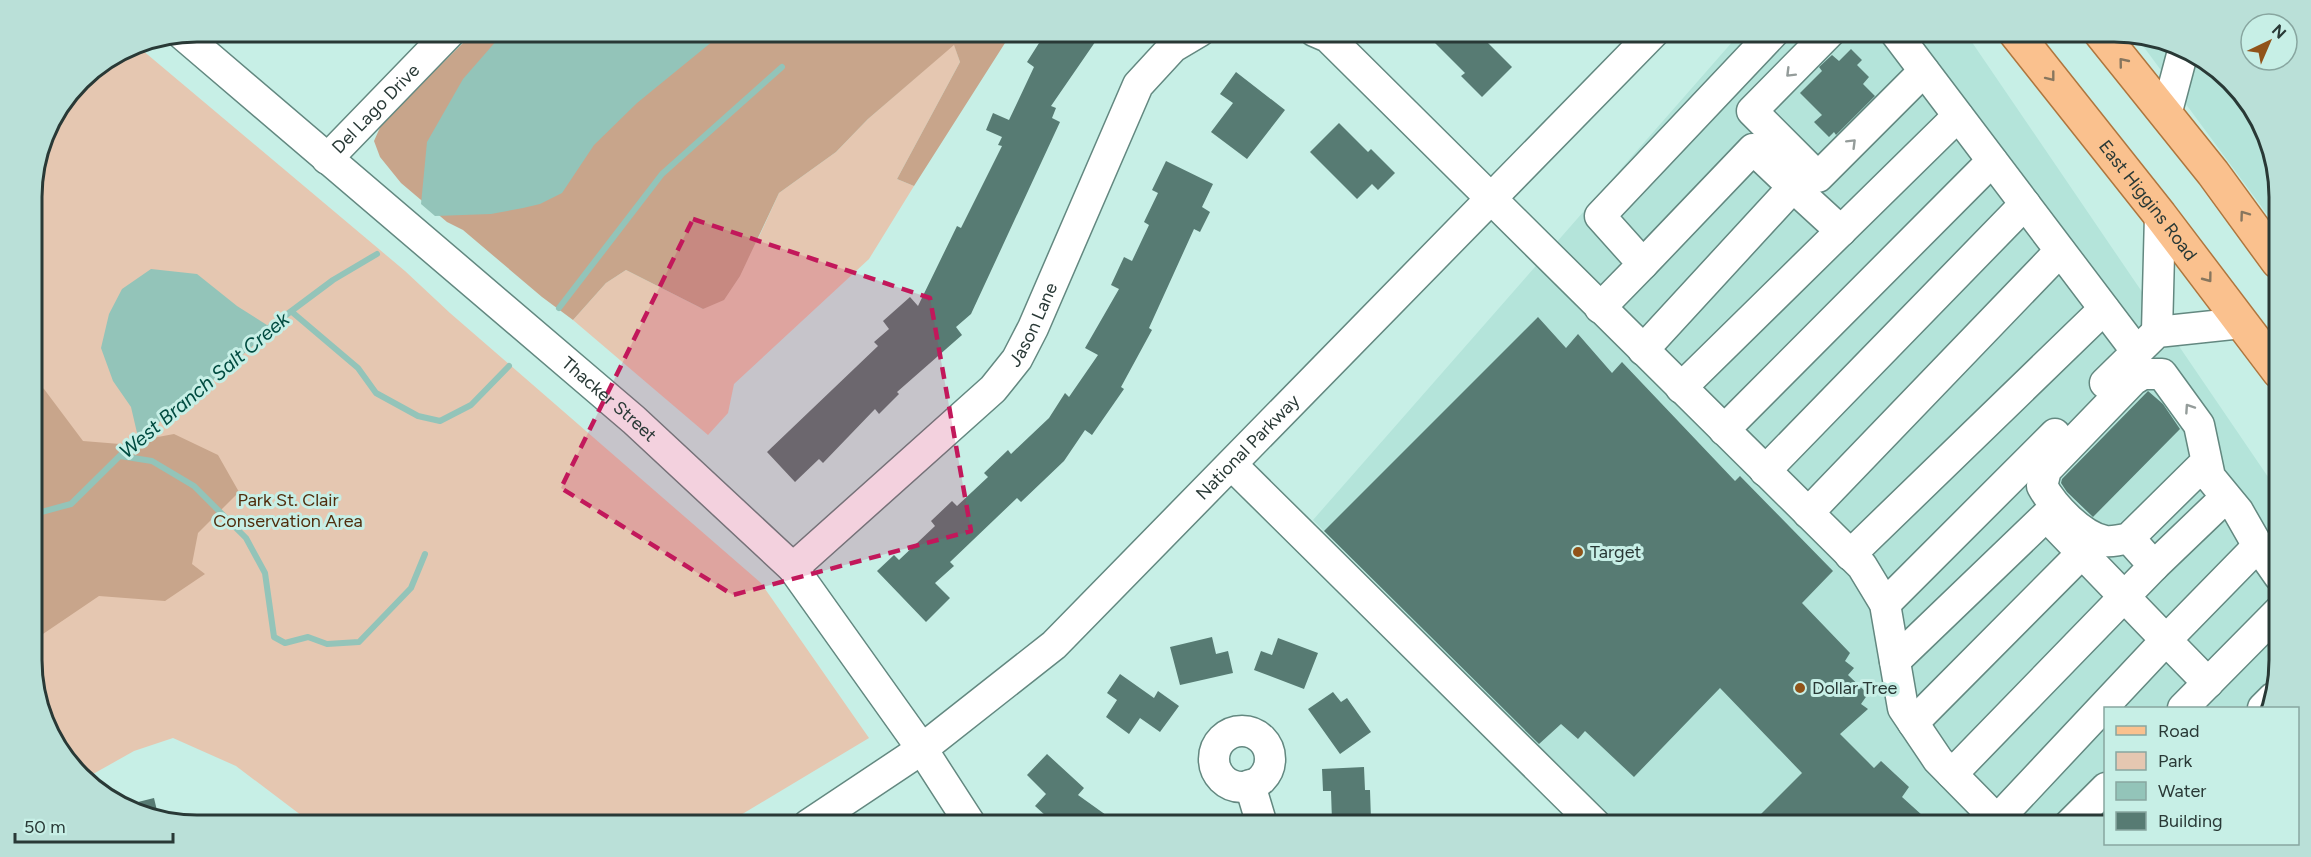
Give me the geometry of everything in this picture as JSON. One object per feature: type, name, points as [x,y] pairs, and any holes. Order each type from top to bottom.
[{"type":"main road","name":"East Higgins Road","points":[[2022,42],[2160,215],[2269,359]]},
{"type":"main road","points":[[2107,42],[2269,250]]},
{"type":"street","name":"Thacker Street","points":[[192,42],[634,420],[794,568],[922,749],[965,815]]},
{"type":"street","name":"Del Lago Drive","points":[[327,159],[441,42]]},
{"type":"street","name":"Jason Lane","points":[[794,568],[993,389],[1017,359],[1034,328],[1138,85],[1173,47],[1182,42]]},
{"type":"street","points":[[1332,42],[1862,567],[1885,604],[1903,708],[1938,760],[1993,815]]},
{"type":"street","name":"National Parkway","points":[[823,815],[922,749],[1054,645],[1645,42]]},
{"type":"street","points":[[1643,264],[1600,216],[1765,42]]},
{"type":"street","points":[[1821,42],[1752,111],[1818,177],[1924,71]]},
{"type":"street","points":[[1902,42],[2104,309],[2147,342]]},
{"type":"street","points":[[2166,115],[2181,57]]},
{"type":"street","points":[[1681,388],[1958,116]]},
{"type":"street","points":[[1600,308],[1753,148],[1841,231]]},
{"type":"street","points":[[1724,430],[1992,161]]},
{"type":"street","points":[[1643,350],[1793,187]]},
{"type":"street","points":[[1765,471],[2025,204]]},
{"type":"street","points":[[2147,342],[2160,215]]},
{"type":"street","points":[[1808,513],[2060,251]]},
{"type":"street","points":[[1850,555],[2104,309]]},
{"type":"street","points":[[1885,604],[2147,342],[2242,323]]},
{"type":"street","points":[[2205,463],[2129,538],[2107,542],[2096,538],[2059,508],[2042,486],[2046,470],[2133,380],[2152,372],[2168,378],[2199,425],[2205,463],[2210,477],[2224,498],[2238,511],[2269,562]]},
{"type":"street","points":[[1232,465],[1586,815]]},
{"type":"street","points":[[2010,479],[2208,683]]},
{"type":"street","points":[[1952,774],[2154,566],[2224,498]]},
{"type":"street","points":[[1895,661],[2046,516]]},
{"type":"street","points":[[2129,538],[2154,566]]},
{"type":"street","points":[[2105,707],[2166,640],[2258,546]]},
{"type":"street","points":[[1913,723],[2082,553]]},
{"type":"street","points":[[2184,707],[2269,621]]},
{"type":"street","points":[[2006,815],[2104,708]]},
{"type":"street","points":[[1250,786],[1259,815]]},
{"type":"street","points":[[2079,815],[2104,790]]},
{"type":"highlighted area","points":[[693,219],[930,298],[971,531],[733,595],[561,488]]},
{"type":"shaded area","points":[[464,42],[1006,42],[914,186],[897,179],[960,62],[954,45],[868,119],[836,152],[779,193],[740,276],[724,300],[703,309],[626,270],[606,283],[573,320],[542,297],[463,230],[447,222],[401,183],[380,157],[374,141],[382,123]]},
{"type":"shaded area","points":[[1732,42],[1972,42],[2269,478],[2268,681],[2262,707],[2104,707],[2104,815],[1607,815],[1313,520]]},
{"type":"shaded area","points":[[2142,44],[2164,50],[2200,68],[2216,80],[2237,102],[2257,137],[2264,157],[2268,176],[2269,217]]},
{"type":"shaded area","points":[[42,388],[83,441],[120,444],[174,434],[218,455],[239,492],[198,533],[192,564],[205,574],[165,601],[99,596],[42,635]]},
{"type":"green space","points":[[954,44],[960,62],[897,179],[914,186],[869,259],[734,384],[728,413],[708,435],[573,320],[606,283],[626,270],[703,309],[758,239],[779,193],[836,152],[868,119]]},
{"type":"green space","name":"Park St. Clair Conservation Area","points":[[144,52],[405,271],[450,313],[761,583],[869,738],[741,815],[301,815],[236,766],[173,738],[134,751],[92,774],[80,762],[58,729],[45,691],[42,671],[42,186],[47,157],[54,137],[74,102],[102,74]]},
{"type":"water","points":[[495,42],[712,42],[637,103],[594,145],[562,193],[540,204],[491,214],[435,216],[421,204],[427,142],[463,79]]},
{"type":"water","points":[[151,269],[197,274],[237,306],[270,327],[138,437],[131,407],[113,381],[101,348],[109,314],[122,289]]},
{"type":"building","points":[[1040,42],[1095,42],[1051,106],[1056,108],[1052,118],[1060,122],[971,314],[956,327],[962,335],[897,392],[899,394],[879,414],[875,409],[823,463],[819,459],[795,482],[767,452],[878,346],[874,342],[889,329],[883,321],[910,297],[918,306],[957,226],[961,228],[1002,146],[998,145],[1002,137],[986,130],[993,113],[1009,120],[1034,67],[1027,62]]},
{"type":"building","points":[[1434,42],[1487,42],[1512,67],[1482,97],[1461,76],[1465,73]]},
{"type":"building","points":[[1851,49],[1862,60],[1857,65],[1869,77],[1863,84],[1875,96],[1836,135],[1834,132],[1829,137],[1814,122],[1822,115],[1800,93],[1822,71],[1819,67],[1832,55],[1839,61]]},
{"type":"building","points":[[1236,72],[1285,110],[1247,159],[1211,132],[1233,103],[1220,94]]},
{"type":"building","points":[[1339,123],[1368,152],[1371,149],[1395,173],[1378,190],[1372,184],[1357,199],[1310,152]]},
{"type":"building","points":[[1166,161],[1213,184],[1202,207],[1210,212],[1200,232],[1194,229],[1149,328],[1152,330],[1121,387],[1124,389],[1092,435],[1085,430],[1064,461],[1021,502],[1017,498],[950,562],[954,566],[935,583],[950,598],[926,622],[877,571],[894,555],[899,560],[935,526],[931,521],[952,501],[957,506],[988,477],[984,473],[1008,450],[1011,454],[1049,418],[1065,393],[1069,397],[1098,355],[1085,348],[1119,289],[1111,285],[1124,257],[1132,261],[1149,225],[1144,222],[1158,193],[1152,190]]},
{"type":"building","name":"Target","points":[[1538,317],[1566,348],[1578,334],[1612,373],[1622,362],[1735,481],[1740,476],[1833,571],[1802,603],[1850,653],[1845,661],[1854,668],[1848,675],[1868,694],[1861,704],[1868,709],[1840,734],[1874,768],[1881,761],[1909,787],[1902,797],[1922,815],[1760,815],[1802,773],[1720,688],[1634,777],[1585,731],[1578,739],[1561,724],[1539,744],[1324,531]]},
{"type":"building","points":[[2148,391],[2163,404],[2180,429],[2093,517],[2067,492],[2061,483],[2062,479]]},
{"type":"building","points":[[1212,637],[1216,654],[1228,651],[1233,673],[1180,685],[1170,647]]},
{"type":"building","points":[[1278,638],[1318,653],[1304,689],[1254,670],[1261,651],[1272,655]]},
{"type":"building","points":[[1120,674],[1154,698],[1158,691],[1179,706],[1160,732],[1140,718],[1129,734],[1106,717],[1117,700],[1107,693]]},
{"type":"building","points":[[1333,692],[1341,702],[1347,698],[1371,732],[1340,754],[1308,709]]},
{"type":"building","points":[[1047,754],[1084,788],[1078,795],[1106,815],[1045,815],[1035,806],[1046,794],[1027,775]]},
{"type":"building","points":[[1364,767],[1365,790],[1370,790],[1371,815],[1332,815],[1331,791],[1323,791],[1322,769]]},
{"type":"building","points":[[154,798],[157,810],[147,807],[136,802]]},
{"type":"waterway","points":[[559,308],[662,174],[782,67]]},
{"type":"waterway","name":"West Branch Salt Creek","points":[[42,512],[71,504],[152,424],[216,374],[270,327],[333,280],[377,254]]},
{"type":"waterway","points":[[292,312],[358,368],[376,393],[418,416],[440,421],[471,405],[509,366]]},
{"type":"waterway","points":[[120,456],[152,461],[194,486],[246,538],[265,573],[274,637],[285,643],[308,637],[327,644],[359,642],[411,588],[425,554]]},
{"type":"place","name":"Target","points":[[1578,552]]},
{"type":"place","name":"Dollar Tree","points":[[1800,688]]}]
